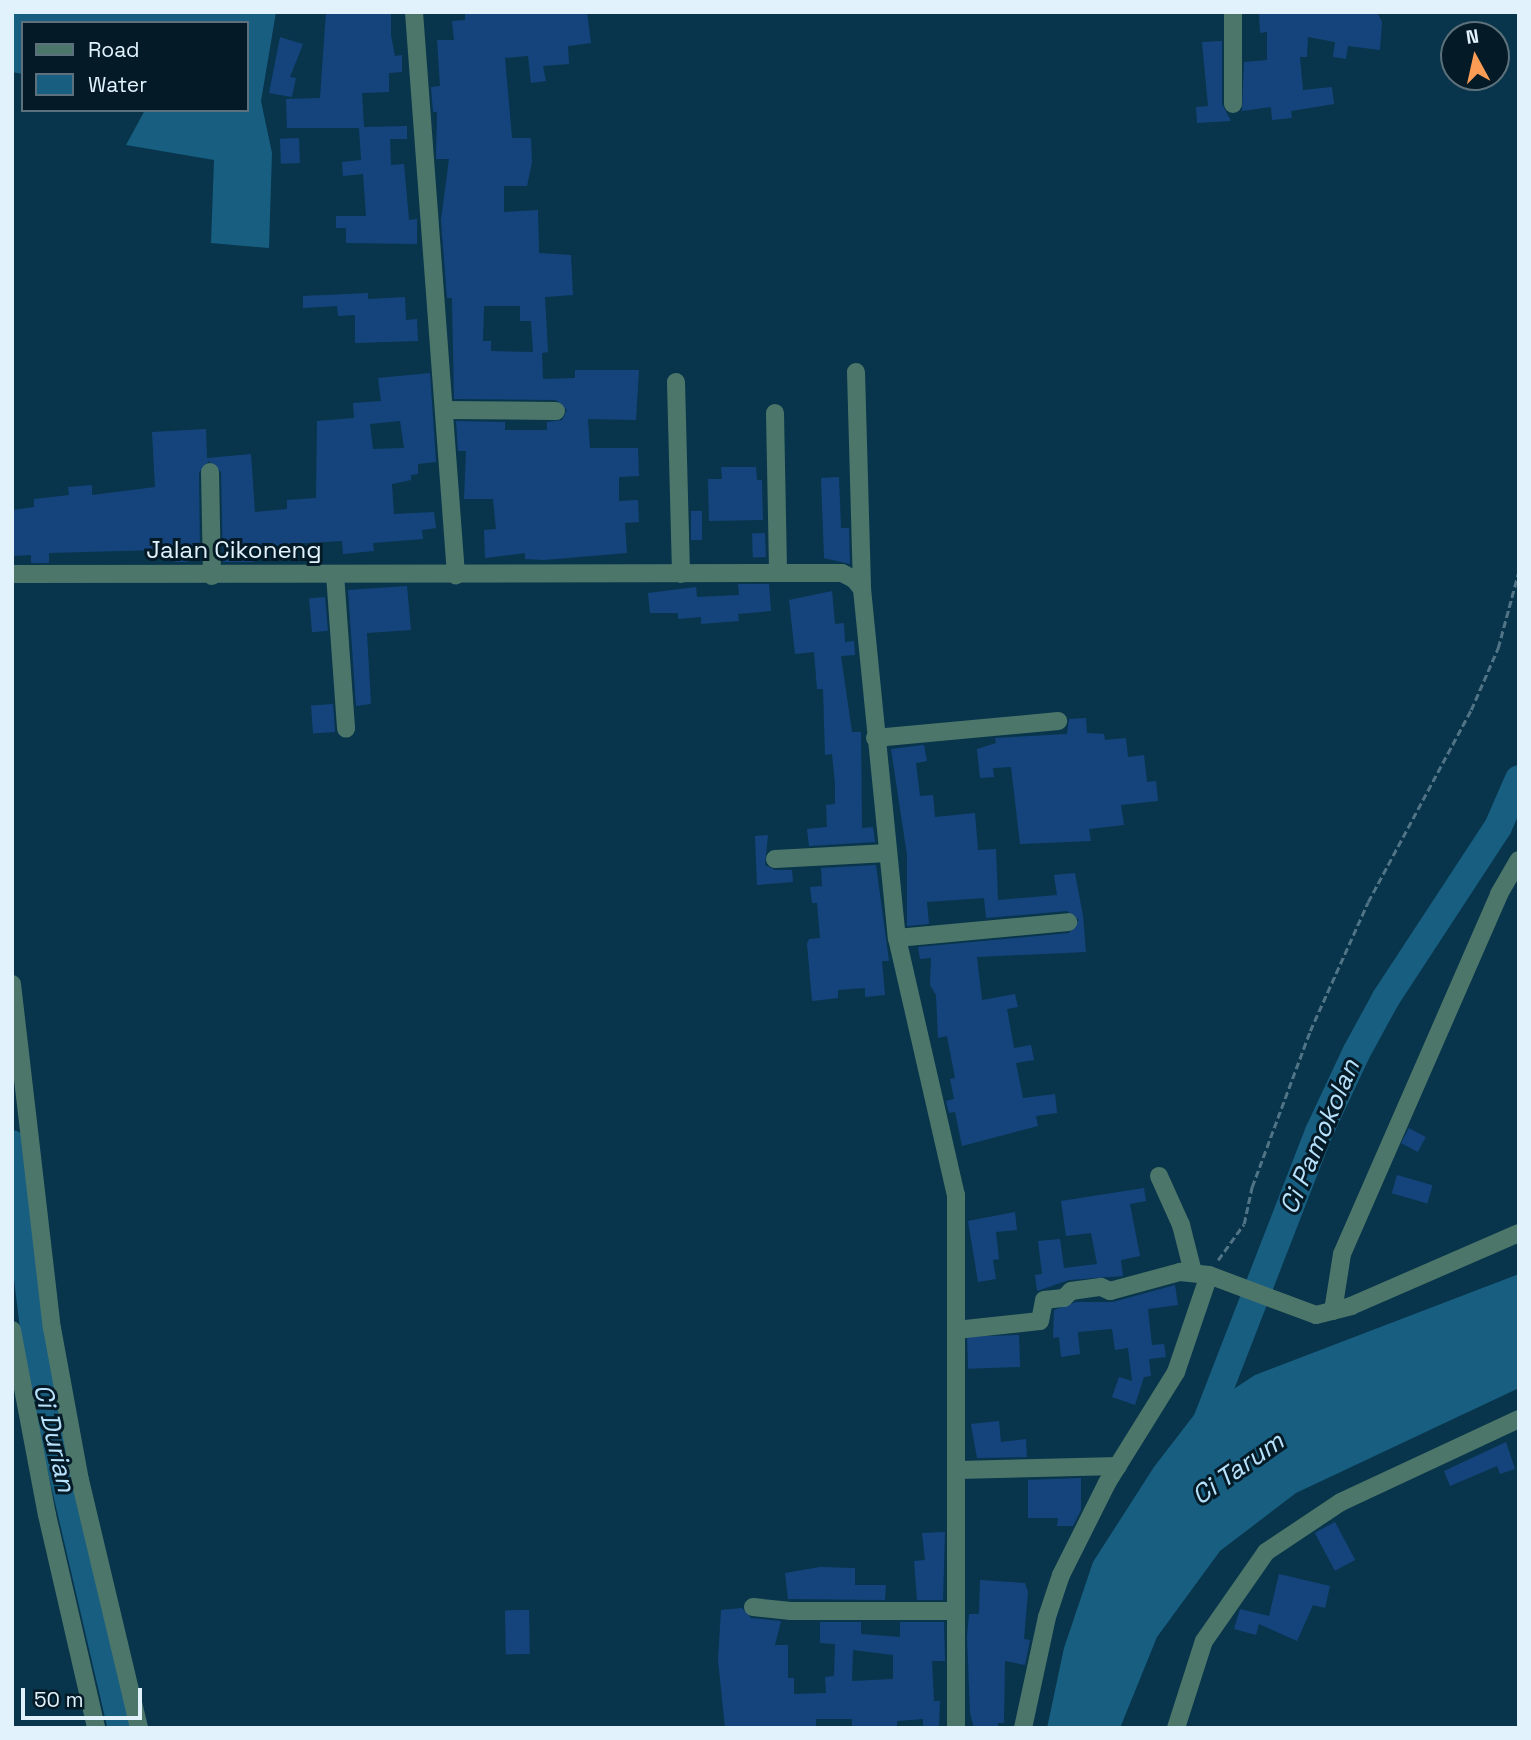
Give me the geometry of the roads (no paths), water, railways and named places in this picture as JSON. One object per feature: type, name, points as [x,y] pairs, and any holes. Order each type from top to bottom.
[{"type":"street","points":[[414,12],[456,575]]},
{"type":"street","points":[[1233,12],[1233,104]]},
{"type":"street","points":[[856,372],[862,589],[897,938],[956,1195],[957,1728]]},
{"type":"street","points":[[676,382],[681,574]]},
{"type":"street","points":[[444,410],[556,411]]},
{"type":"street","points":[[775,413],[778,573]]},
{"type":"street","points":[[209,472],[212,576]]},
{"type":"street","name":"Jalan Cikoneng","points":[[12,574],[212,576],[842,573],[862,589]]},
{"type":"street","points":[[335,575],[346,729]]},
{"type":"street","points":[[875,738],[1058,721]]},
{"type":"street","points":[[775,859],[888,853]]},
{"type":"street","points":[[1333,1311],[1342,1254],[1499,894],[1519,860]]},
{"type":"street","points":[[897,938],[1068,922]]},
{"type":"street","points":[[12,984],[52,1328],[80,1480],[139,1728]]},
{"type":"street","points":[[1023,1728],[1047,1617],[1061,1575],[1118,1466],[1176,1372],[1201,1274],[1158,1176]]},
{"type":"street","points":[[956,1330],[1040,1321],[1044,1300],[1201,1274],[1234,1284],[1304,1313],[1333,1311],[1519,1233]]},
{"type":"street","points":[[12,1330],[47,1515],[96,1728]]},
{"type":"street","points":[[1176,1728],[1204,1641],[1266,1552],[1340,1502],[1519,1419]]},
{"type":"street","points":[[958,1471],[1118,1466]]},
{"type":"street","points":[[753,1607],[791,1611],[955,1611]]},
{"type":"water","points":[[12,12],[276,12],[261,101],[272,153],[269,248],[211,243],[214,160],[126,145],[144,112],[248,112],[248,21],[21,21],[21,74],[12,72]]},
{"type":"water","name":"Ci Tarum","points":[[1519,1274],[1519,1388],[1296,1493],[1220,1551],[1157,1637],[1120,1728],[1047,1728],[1064,1648],[1093,1562],[1154,1467],[1194,1415],[1255,1375]]},
{"type":"waterway","name":"Ci Pamokolan","points":[[1201,1436],[1319,1132],[1356,1053],[1386,998],[1498,827],[1519,779]]},
{"type":"waterway","name":"Ci Durian","points":[[12,1144],[39,1372],[122,1728]]}]
